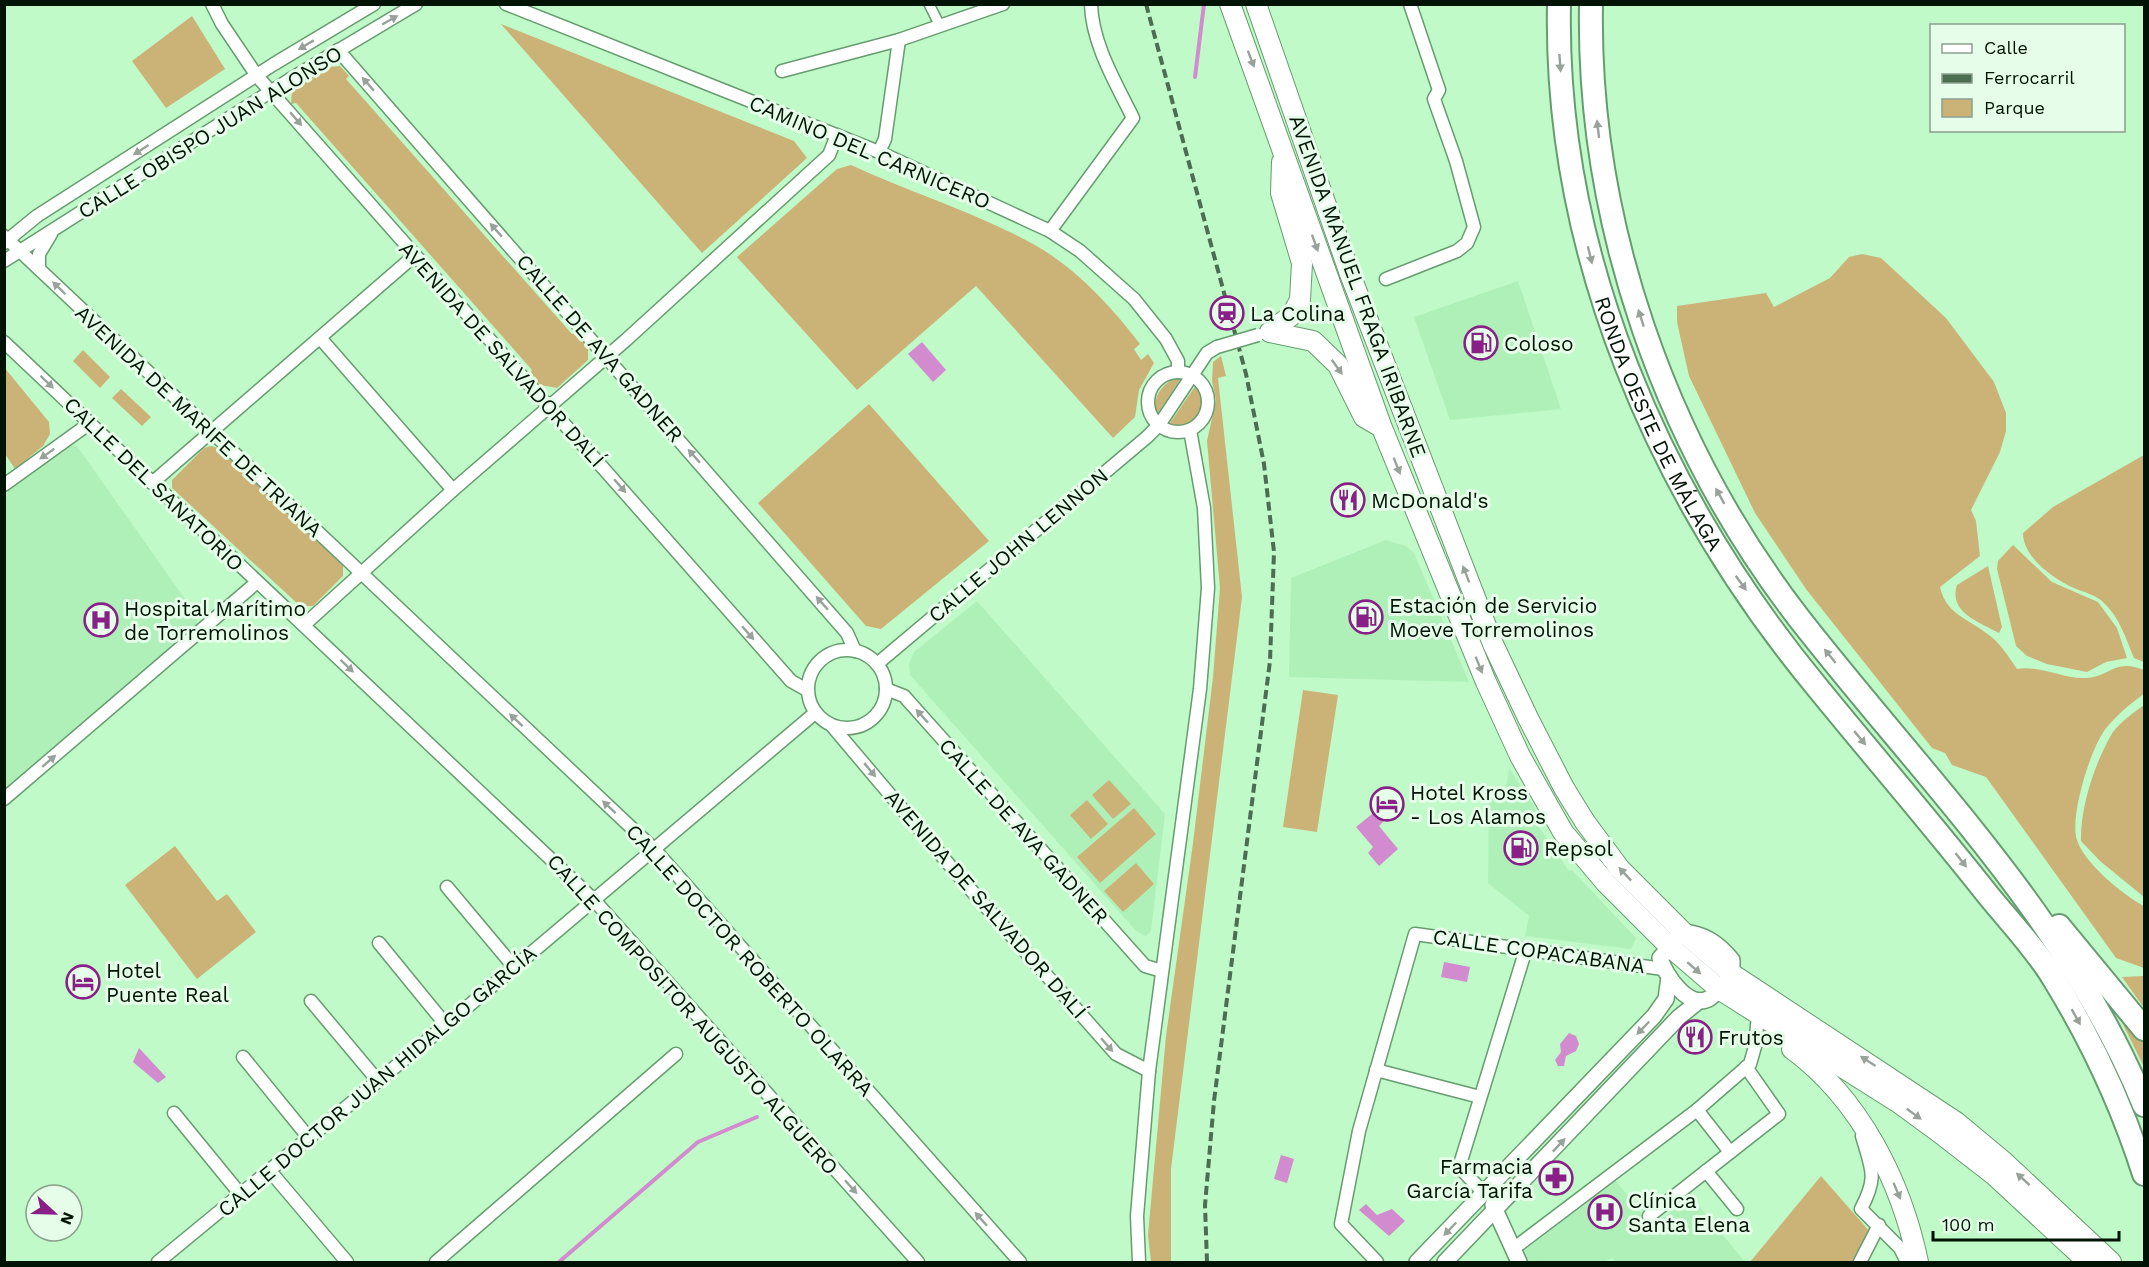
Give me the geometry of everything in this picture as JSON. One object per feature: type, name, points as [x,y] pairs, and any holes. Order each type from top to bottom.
[{"type":"highway","name":"RONDA OESTE DE MÁLAGA","points":[[1559,4],[1561,80],[1571,177],[1596,281],[1634,386],[1680,481],[1731,571],[1815,684],[1924,814],[2053,976],[2110,1079],[2145,1174]]},
{"type":"highway","name":"RONDA OESTE DE MÁLAGA","points":[[1591,4],[1595,102],[1604,175],[1622,261],[1655,363],[1702,464],[1753,554],[1797,616],[2007,873]]},
{"type":"highway","points":[[2007,873],[2030,891],[2145,1029]]},
{"type":"highway","points":[[2007,873],[2097,1006],[2145,1105]]},
{"type":"main road","name":"AVENIDA MANUEL FRAGA IRIBARNE","points":[[1230,4],[1382,428],[1486,682],[1520,756],[1563,832],[1606,883],[1658,921]]},
{"type":"main road","name":"AVENIDA MANUEL FRAGA IRIBARNE","points":[[1256,4],[1350,274],[1493,644],[1564,788],[1585,822],[1658,921],[1674,953]]},
{"type":"main road","points":[[1283,152],[1281,193],[1302,263],[1300,300],[1303,327],[1313,341],[1338,365],[1364,417],[1382,428]]},
{"type":"main road","points":[[1264,334],[1292,315],[1300,300]]},
{"type":"main road","points":[[1264,334],[1313,341]]},
{"type":"main road","points":[[1658,921],[1674,953],[1719,989],[1899,1103],[1944,1136],[1993,1174],[2088,1263]]},
{"type":"main road","points":[[1674,953],[1732,967],[1956,1122],[2004,1162],[2111,1263]]},
{"type":"main road","points":[[1741,1004],[1757,1024],[1810,1063],[1857,1117],[1883,1159],[1900,1199],[1918,1263]]},
{"type":"street","name":"AVENIDA DE SALVADOR DALÍ","points":[[212,4],[222,24],[257,76],[791,681],[807,690]]},
{"type":"street","name":"CALLE OBISPO JUAN ALONSO","points":[[6,239],[37,216],[374,4]]},
{"type":"street","name":"CALLE OBISPO JUAN ALONSO","points":[[4,261],[52,233],[271,91],[416,4]]},
{"type":"street","name":"CAMINO DEL CARNICERO","points":[[506,4],[879,152],[1050,231],[1080,251],[1134,299],[1166,339],[1178,361],[1178,372]]},
{"type":"street","points":[[929,4],[940,26]]},
{"type":"street","points":[[782,71],[899,40],[1003,4]]},
{"type":"street","points":[[1050,231],[1133,118],[1091,22],[1091,4]]},
{"type":"street","points":[[1386,279],[1457,251],[1467,243],[1474,227],[1456,161],[1434,99],[1439,90],[1410,4]]},
{"type":"street","points":[[879,152],[885,140],[899,40]]},
{"type":"street","name":"CALLE DE AVA GADNER","points":[[338,50],[840,625],[855,651]]},
{"type":"street","points":[[304,625],[453,490],[607,357],[829,155],[837,135]]},
{"type":"street","points":[[39,269],[39,254],[52,233]]},
{"type":"street","name":"AVENIDA DE MARIFE DE TRIANA","points":[[6,239],[213,431],[360,573]]},
{"type":"street","points":[[152,483],[321,339],[414,256]]},
{"type":"street","points":[[1159,425],[1207,352],[1264,334]]},
{"type":"street","points":[[321,339],[453,490]]},
{"type":"street","name":"CALLE DEL SANATORIO","points":[[4,342],[304,625]]},
{"type":"street","points":[[1178,372],[1192,376],[1206,389],[1208,408],[1198,425],[1190,430],[1174,432],[1159,425],[1149,410],[1150,392],[1161,378],[1178,372]]},
{"type":"street","points":[[4,484],[90,423]]},
{"type":"street","name":"CALLE JOHN LENNON","points":[[877,664],[1159,425]]},
{"type":"street","points":[[1139,1263],[1137,1216],[1149,1071],[1200,689],[1208,588],[1204,508],[1190,430]]},
{"type":"street","name":"CALLE DOCTOR ROBERTO OLARRA","points":[[360,573],[654,849],[1020,1263]]},
{"type":"street","points":[[4,799],[256,582]]},
{"type":"street","name":"CALLE COMPOSITOR AUGUSTO ALGUERO","points":[[304,625],[594,900],[918,1263]]},
{"type":"street","points":[[855,651],[877,664],[885,680],[886,689],[881,708],[869,722],[857,727],[832,726],[815,713],[807,690],[809,678],[822,659],[832,652],[855,651]]},
{"type":"street","name":"CALLE DE AVA GADNER","points":[[886,689],[904,696],[1145,966],[1162,971]]},
{"type":"street","name":"CALLE DOCTOR JUAN HIDALGO GARCÍA","points":[[158,1263],[446,1025],[815,713]]},
{"type":"street","name":"AVENIDA DE SALVADOR DALÍ","points":[[832,726],[963,881],[1116,1054],[1149,1071]]},
{"type":"street","points":[[447,887],[514,967]]},
{"type":"street","name":"CALLE COPACABANA","points":[[1376,1070],[1415,934],[1526,949],[1674,953]]},
{"type":"street","points":[[379,943],[446,1025]]},
{"type":"street","points":[[1526,949],[1461,1161],[1462,1170],[1484,1193],[1496,1212],[1516,1256],[1697,1110],[1750,1064],[1756,1043],[1757,1024]]},
{"type":"street","points":[[1417,1263],[1654,1016],[1666,999],[1674,953]]},
{"type":"street","points":[[1674,953],[1688,996],[1699,1001]]},
{"type":"street","points":[[1446,1263],[1679,1017],[1699,1001],[1708,999],[1719,989],[1732,967]]},
{"type":"street","points":[[1666,999],[1677,1002],[1681,1007],[1679,1017]]},
{"type":"street","points":[[311,1001],[378,1081]]},
{"type":"street","points":[[436,1263],[676,1054]]},
{"type":"street","points":[[243,1057],[309,1138]]},
{"type":"street","points":[[1649,1216],[1779,1114],[1746,1067]]},
{"type":"street","points":[[1377,1263],[1341,1224],[1359,1131],[1376,1070],[1480,1097]]},
{"type":"street","points":[[1697,1110],[1730,1152]]},
{"type":"street","points":[[174,1113],[241,1195]]},
{"type":"street","points":[[1857,1117],[1872,1170],[1872,1187],[1860,1209],[1879,1225],[1900,1248],[1907,1263]]},
{"type":"street","points":[[270,1171],[347,1263]]},
{"type":"street","points":[[1706,1172],[1737,1209]]},
{"type":"street","points":[[1860,1263],[1879,1225]]},
{"type":"shaded area","name":"Coloso","points":[[1518,281],[1561,409],[1450,420],[1414,317]]},
{"type":"shaded area","points":[[922,342],[946,370],[933,382],[908,354]]},
{"type":"shaded area","name":"Hospital Marítimo de Torremolinos","points":[[67,445],[77,446],[197,616],[197,624],[5,789],[5,492]]},
{"type":"shaded area","name":"Estación de Servicio Moeve Torremolinos","points":[[1386,540],[1406,546],[1414,553],[1469,682],[1289,677],[1291,578]]},
{"type":"shaded area","points":[[977,601],[1165,814],[1151,931],[1146,936],[1137,932],[910,675],[909,664],[914,652]]},
{"type":"shaded area","name":"Repsol","points":[[1509,768],[1535,808],[1539,827],[1569,871],[1572,870],[1636,938],[1631,949],[1525,936],[1529,916],[1488,883],[1489,795],[1505,794]]},
{"type":"shaded area","points":[[1382,806],[1390,815],[1379,826],[1398,849],[1379,866],[1368,853],[1373,847],[1356,827]]},
{"type":"shaded area","points":[[1444,962],[1470,967],[1467,982],[1441,977]]},
{"type":"shaded area","points":[[1569,1033],[1576,1036],[1579,1044],[1576,1051],[1566,1056],[1564,1066],[1558,1066],[1555,1060],[1561,1052],[1560,1044]]},
{"type":"shaded area","points":[[139,1048],[166,1077],[158,1083],[133,1062]]},
{"type":"shaded area","points":[[1281,1155],[1294,1159],[1287,1183],[1274,1179]]},
{"type":"shaded area","name":"Clínica Santa Elena","points":[[1614,1178],[1652,1227],[1691,1196],[1745,1262],[1616,1262],[1612,1258],[1604,1262],[1526,1262],[1521,1250]]},
{"type":"shaded area","points":[[1366,1204],[1377,1215],[1392,1209],[1405,1221],[1389,1236],[1359,1210]]},
{"type":"green space","points":[[192,16],[225,69],[166,108],[132,61]]},
{"type":"green space","points":[[501,24],[794,141],[807,158],[702,253]]},
{"type":"green space","points":[[340,66],[349,76],[346,79],[572,334],[577,331],[588,349],[588,360],[557,388],[541,385],[529,375],[532,370],[296,103],[291,104],[292,90],[329,67]]},
{"type":"green space","points":[[851,165],[1011,233],[1048,253],[1078,276],[1117,316],[1140,344],[1134,349],[1141,360],[1148,354],[1154,363],[1139,390],[1135,417],[1113,438],[976,286],[857,390],[737,257],[837,169]]},
{"type":"green space","points":[[1862,254],[1881,258],[1946,318],[1994,382],[2006,413],[2006,431],[2000,452],[1971,510],[1976,521],[1980,556],[1940,587],[1947,603],[1995,641],[2017,669],[2035,669],[2077,678],[2094,677],[2126,666],[2144,670],[2144,694],[2111,722],[2094,749],[2083,782],[2075,829],[2077,840],[2087,858],[2115,886],[2144,906],[2144,968],[2116,958],[1986,777],[1952,765],[1945,753],[1932,748],[1806,589],[1755,513],[1689,376],[1677,322],[1677,306],[1766,293],[1774,307],[1830,278],[1849,257]]},
{"type":"green space","points":[[83,350],[110,377],[100,388],[73,361]]},
{"type":"green space","points":[[1221,356],[1226,376],[1218,378],[1242,597],[1171,1169],[1171,1262],[1151,1262],[1148,1235],[1166,1036],[1193,843],[1213,677],[1220,588],[1207,441],[1216,400],[1212,381],[1213,362]]},
{"type":"green space","points":[[4,367],[49,422],[50,434],[43,446],[15,469],[5,454]]},
{"type":"green space","points":[[1183,375],[1156,416],[1155,402],[1160,390],[1170,381]]},
{"type":"green space","points":[[1198,382],[1202,399],[1198,414],[1186,424],[1168,426]]},
{"type":"green space","points":[[121,389],[151,417],[142,426],[112,398]]},
{"type":"green space","points":[[869,404],[989,541],[881,629],[866,626],[758,503]]},
{"type":"green space","points":[[211,446],[218,448],[343,565],[343,576],[313,606],[300,606],[172,488],[172,480],[204,448]]},
{"type":"green space","points":[[2144,455],[2144,662],[2134,658],[2122,628],[2109,608],[2097,597],[2066,584],[2049,573],[2028,550],[2023,533],[2053,507]]},
{"type":"green space","points":[[2013,545],[2052,582],[2098,602],[2117,628],[2127,658],[2106,662],[2087,672],[2047,664],[2027,656],[2016,646],[1997,569],[1998,561]]},
{"type":"green space","points":[[1988,566],[2002,627],[1999,633],[1967,615],[1957,602],[1955,594],[1957,585]]},
{"type":"green space","points":[[1303,690],[1338,695],[1317,832],[1283,827]]},
{"type":"green space","points":[[2144,705],[2144,897],[2100,861],[2081,841],[2081,828],[2086,801],[2104,748],[2116,728]]},
{"type":"green space","points":[[1109,780],[1131,804],[1113,819],[1092,795]]},
{"type":"green space","points":[[1087,800],[1108,824],[1091,839],[1070,815]]},
{"type":"green space","points":[[1134,808],[1156,834],[1100,883],[1077,857]]},
{"type":"green space","points":[[175,846],[217,901],[227,894],[256,932],[197,979],[125,885]]},
{"type":"green space","points":[[1136,863],[1154,884],[1123,912],[1104,891]]},
{"type":"green space","points":[[2144,976],[2144,1008],[2122,977]]},
{"type":"green space","points":[[2107,992],[2144,1040],[2144,1067]]},
{"type":"green space","points":[[1821,1176],[1871,1233],[1855,1262],[1750,1262]]},
{"type":"waterway","points":[[1195,77],[1204,4]]},
{"type":"waterway","points":[[559,1262],[698,1142],[757,1117]]},
{"type":"railway","points":[[1146,4],[1246,374],[1264,464],[1274,552],[1270,661],[1214,1101],[1205,1205],[1207,1262]]},
{"type":"place","name":"La Colina","points":[[1227,313]]},
{"type":"place","name":"Coloso","points":[[1481,343]]},
{"type":"place","name":"McDonald's","points":[[1348,500]]},
{"type":"place","name":"Estación de Servicio Moeve Torremolinos","points":[[1366,617]]},
{"type":"place","name":"Hospital Marítimo de Torremolinos","points":[[101,620]]},
{"type":"place","name":"Hotel Kross - Los Alamos","points":[[1387,804]]},
{"type":"place","name":"Repsol","points":[[1521,848]]},
{"type":"place","name":"Hotel Puente Real","points":[[83,982]]},
{"type":"place","name":"Frutos","points":[[1695,1037]]},
{"type":"place","name":"Farmacia García Tarifa","points":[[1556,1178]]},
{"type":"place","name":"Clínica Santa Elena","points":[[1605,1212]]}]
